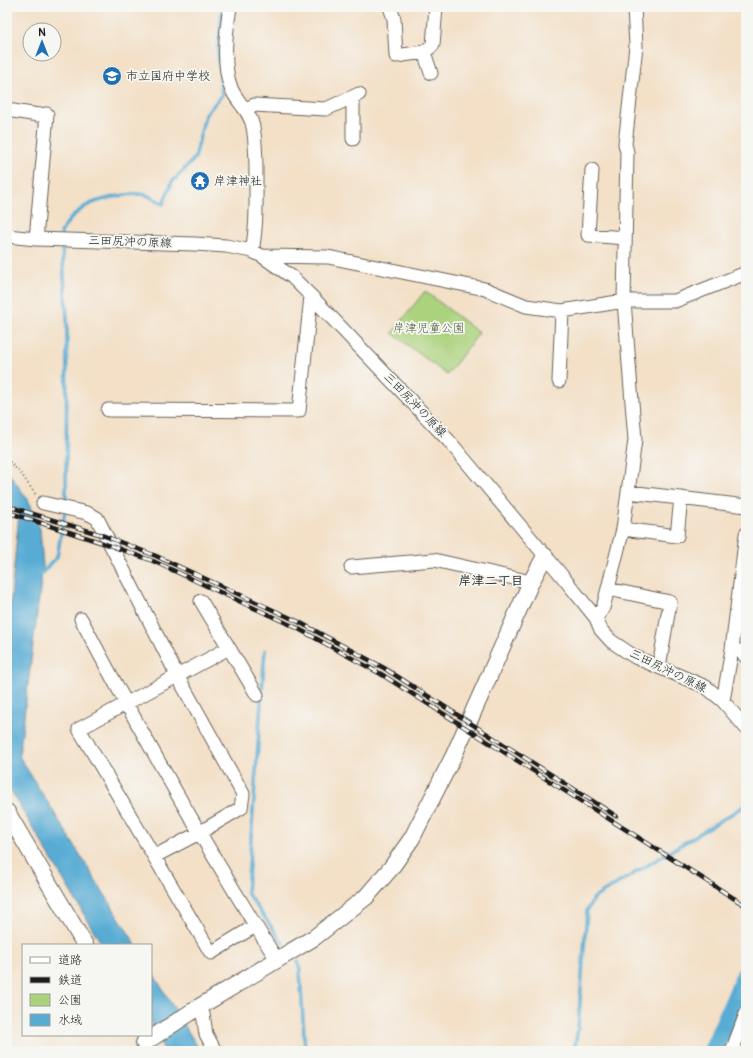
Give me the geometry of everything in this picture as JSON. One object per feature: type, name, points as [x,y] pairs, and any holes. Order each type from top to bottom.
[{"type":"street","points":[[230,7],[227,27],[227,64],[231,88],[236,98],[246,109],[253,127],[256,153],[257,254],[328,257],[485,289],[526,306],[562,311],[624,301],[675,301],[746,273]]},
{"type":"street","points":[[390,7],[394,19],[396,56],[424,52],[432,45],[436,7]]},
{"type":"street","points":[[596,618],[603,608],[623,529],[635,440],[624,301],[627,152],[625,144],[636,46],[634,7]]},
{"type":"street","points":[[424,52],[431,73]]},
{"type":"street","points":[[246,109],[254,105],[326,109],[354,96],[353,139]]},
{"type":"street","points":[[7,110],[38,115],[47,114],[36,239]]},
{"type":"street","points":[[592,170],[588,235],[625,238]]},
{"type":"street","name":"三田尻沖の原線","points":[[7,236],[36,239],[226,246],[257,254],[292,277],[449,441],[596,618],[601,630],[611,641],[635,657],[706,687],[723,701],[746,728]]},
{"type":"street","points":[[108,410],[299,410],[311,296]]},
{"type":"street","points":[[559,381],[562,311]]},
{"type":"street","points":[[629,492],[746,506]]},
{"type":"street","points":[[623,529],[677,536],[681,498]]},
{"type":"street","points":[[43,503],[58,508],[87,513],[97,518],[178,677],[243,794],[241,808],[199,833],[155,856]]},
{"type":"street","points":[[723,701],[732,649],[746,534]]},
{"type":"street","points":[[146,1042],[196,1009],[315,937],[366,897],[391,868],[412,838],[454,755],[531,582],[545,556]]},
{"type":"street","points":[[351,567],[434,560],[531,582]]},
{"type":"street","points":[[608,589],[670,602],[658,667]]},
{"type":"street","points":[[201,601],[257,695]]},
{"type":"street","points":[[81,619],[126,705],[199,833],[277,960]]},
{"type":"street","points":[[229,648],[126,705],[79,728],[211,952],[255,926]]},
{"type":"street","points":[[732,649],[740,651],[746,657]]},
{"type":"street","points":[[7,812],[84,944]]},
{"type":"street","points":[[196,1009],[203,1014],[206,1034],[215,1051]]},
{"type":"street","points":[[732,1051],[746,1014]]},
{"type":"path","points":[[7,459],[22,475],[43,503]]},
{"type":"green space","name":"岸津児童公園","points":[[425,291],[479,333],[447,375],[392,333]]},
{"type":"water","points":[[7,471],[29,501],[40,529],[43,566],[19,756],[135,944],[101,944],[7,784],[7,640],[19,513],[7,500]]},
{"type":"water","points":[[152,972],[200,1051],[165,1051],[152,1029]]},
{"type":"waterway","points":[[66,505],[67,318],[61,233],[68,222],[79,211],[88,205],[104,199],[123,195],[140,194],[146,195],[163,204],[172,182],[195,158],[205,115],[222,95],[218,49],[223,7]]},
{"type":"waterway","points":[[40,575],[57,557],[65,511]]},
{"type":"waterway","points":[[265,650],[247,893],[283,943]]},
{"type":"waterway","points":[[574,1051],[578,1028],[587,910],[594,898],[746,805]]},
{"type":"waterway","points":[[298,961],[300,971],[305,1051]]},
{"type":"waterway","points":[[713,1051],[746,975]]},
{"type":"railway","points":[[7,506],[102,535],[156,556],[297,621],[384,668],[616,816]]},
{"type":"railway","points":[[7,512],[153,561],[295,627],[381,674],[746,906]]},
{"type":"place","name":"市立国府中学校","points":[[112,76]]},
{"type":"place","name":"岸津神社","points":[[200,181]]},
{"type":"district","name":"岸津二丁目","points":[[491,581]]}]
